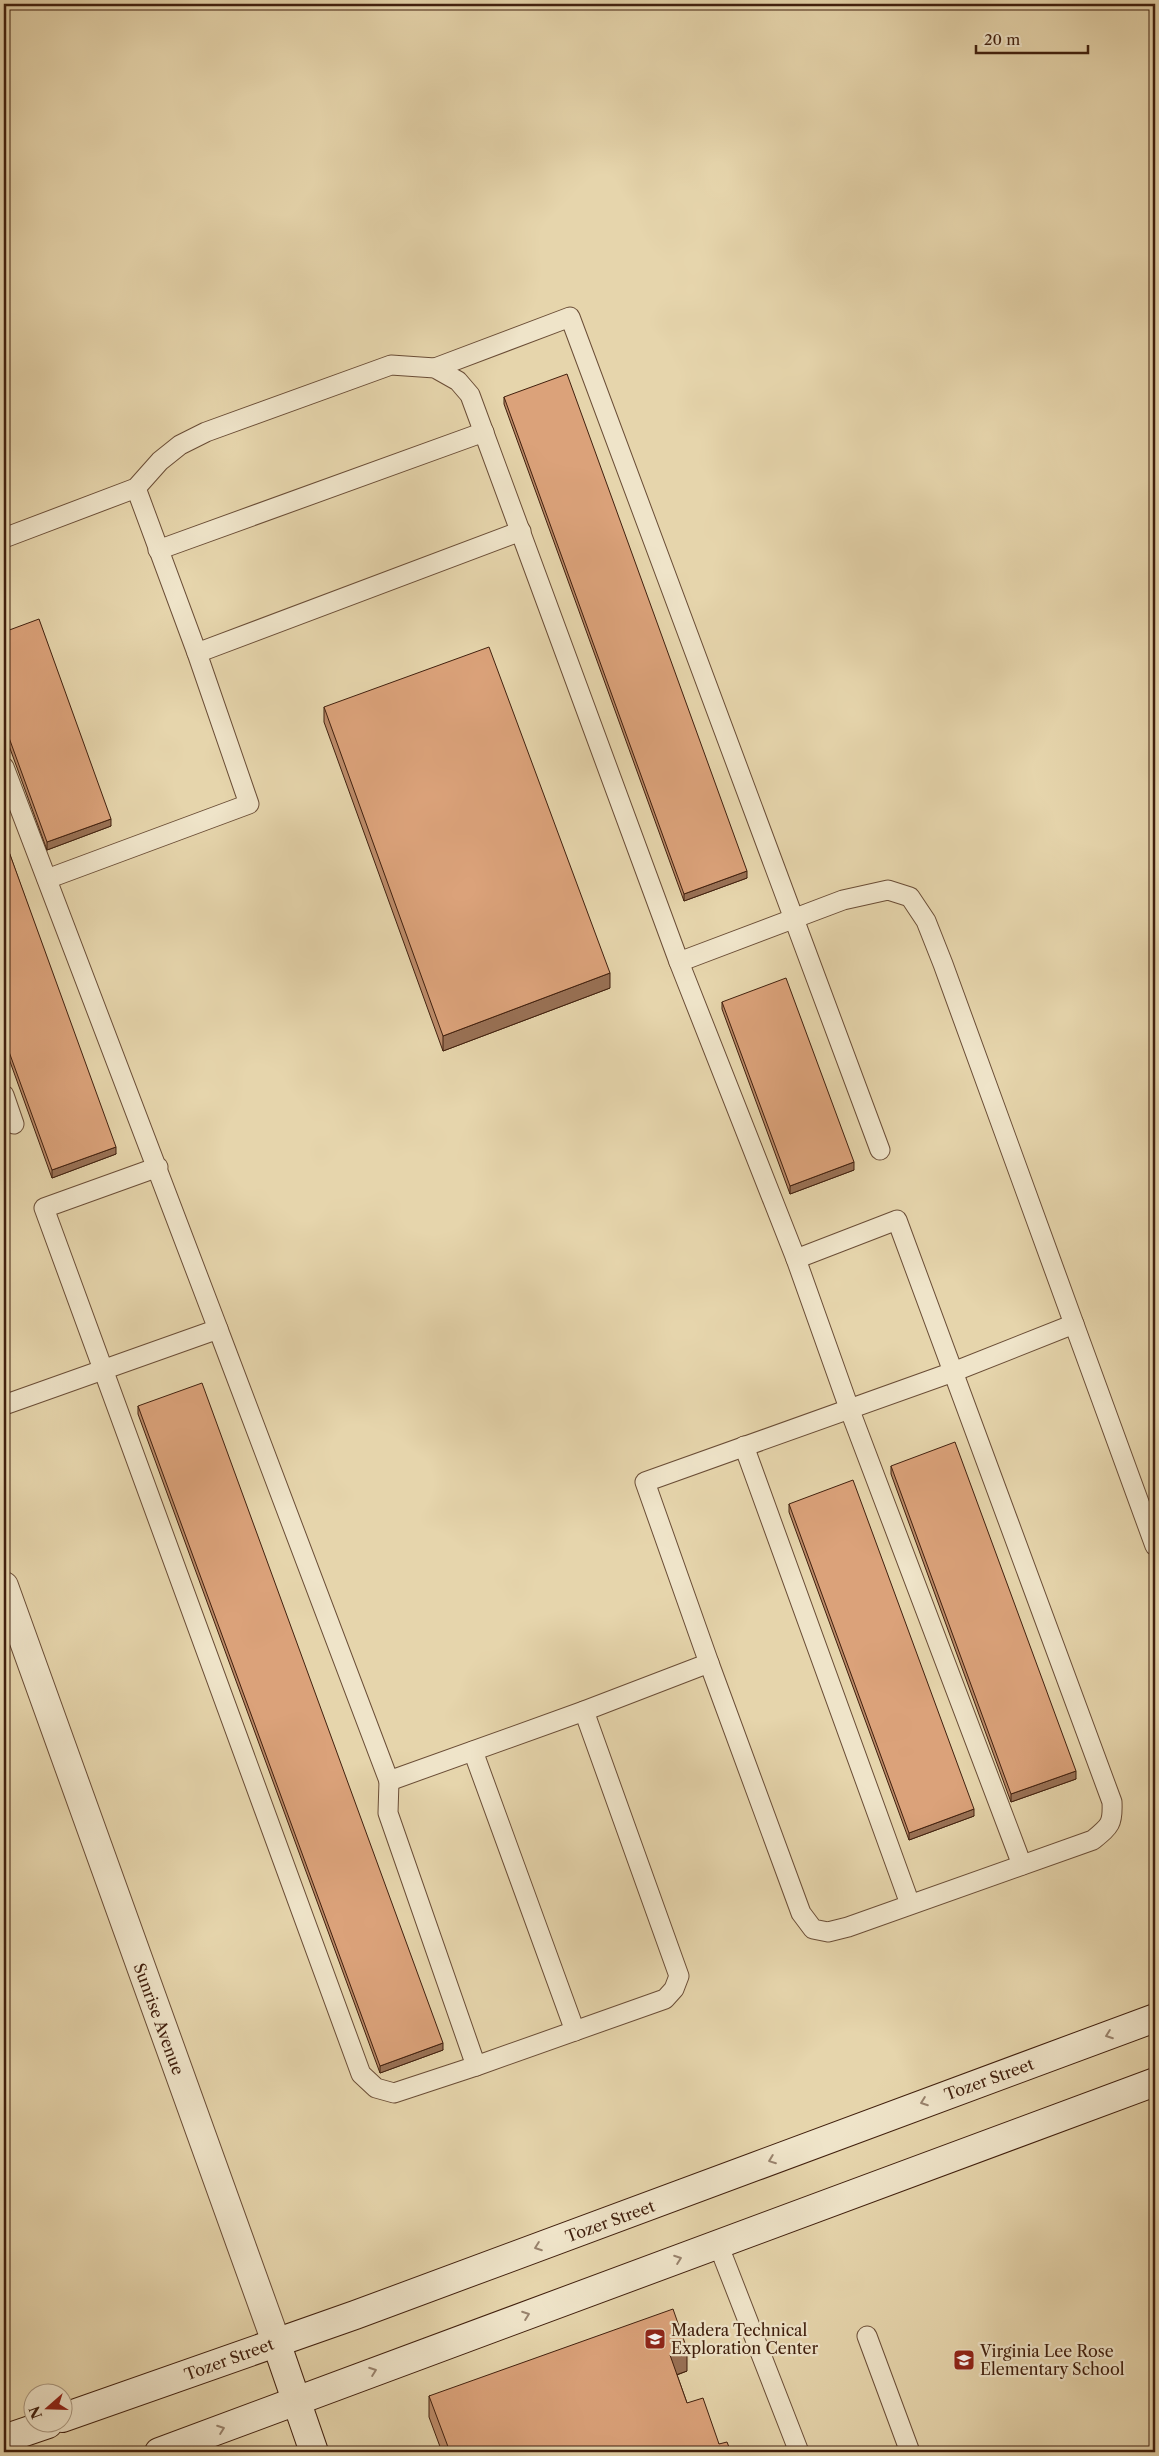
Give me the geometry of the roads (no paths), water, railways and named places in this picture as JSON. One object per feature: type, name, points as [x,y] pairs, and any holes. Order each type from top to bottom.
[{"type":"street","name":"Sunrise Avenue","points":[[4,1586],[314,2452]]},
{"type":"street","name":"Tozer Street","points":[[72,2414],[593,2227],[840,2133],[1155,2018]]},
{"type":"street","points":[[159,2452],[1155,2082]]},
{"type":"street","points":[[4,2439],[22,2433]]},
{"type":"lane","points":[[4,538],[136,488],[160,461],[180,445],[206,432],[391,365],[435,368],[570,317],[880,1150]]},
{"type":"lane","points":[[435,368],[458,381],[470,395],[679,962],[796,1260],[849,1408],[1022,1865]]},
{"type":"lane","points":[[158,550],[484,432]]},
{"type":"lane","points":[[47,879],[249,804],[197,653],[136,488]]},
{"type":"lane","points":[[197,653],[521,531]]},
{"type":"lane","points":[[4,767],[158,1167],[389,1781],[388,1813],[476,2066]]},
{"type":"lane","points":[[679,962],[843,900],[888,890],[910,897],[926,921],[943,964],[1155,1546]]},
{"type":"lane","points":[[4,1095],[14,1124]]},
{"type":"lane","points":[[158,1167],[44,1208],[361,2074],[376,2088],[394,2094],[665,1999],[674,1989],[679,1976],[584,1711]]},
{"type":"lane","points":[[796,1260],[897,1220],[953,1372],[1112,1802],[1113,1820],[1107,1828],[1092,1840],[848,1927],[828,1932],[813,1929],[801,1913],[645,1482],[953,1372],[1074,1324]]},
{"type":"lane","points":[[4,1404],[103,1371],[218,1329]]},
{"type":"lane","points":[[744,1446],[910,1904]]},
{"type":"lane","points":[[389,1781],[584,1711],[709,1663]]},
{"type":"lane","points":[[473,1751],[574,2031]]},
{"type":"lane","points":[[718,2244],[799,2452]]},
{"type":"lane","points":[[867,2336],[910,2452]]},
{"type":"place","name":"Madera Technical Exploration Center","points":[[655,2339]]},
{"type":"place","name":"Virginia Lee Rose Elementary School","points":[[964,2360]]}]
